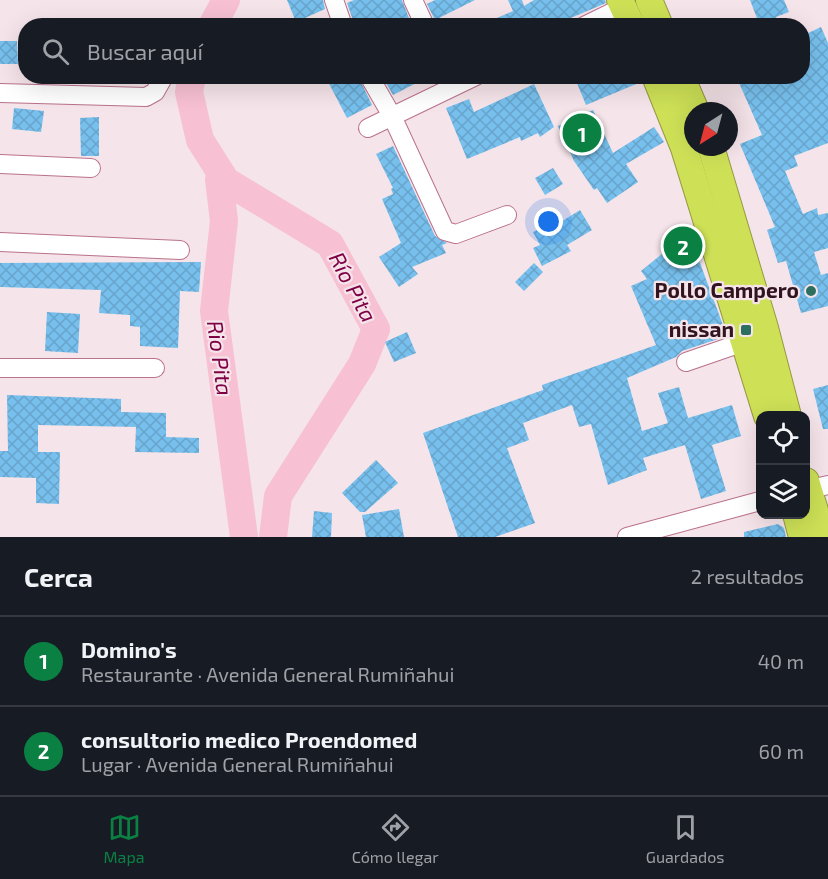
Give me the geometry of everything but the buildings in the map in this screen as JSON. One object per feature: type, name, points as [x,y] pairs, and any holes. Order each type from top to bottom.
[{"type":"highway","points":[[649,0],[657,18]]},
{"type":"highway","points":[[658,84],[684,148],[765,411]]},
{"type":"highway","points":[[684,84],[692,102]]},
{"type":"highway","points":[[714,156],[763,318],[787,411]]},
{"type":"highway","points":[[812,487],[823,537]]},
{"type":"highway","points":[[797,519],[802,537]]},
{"type":"street","points":[[334,0],[340,18]]},
{"type":"street","points":[[413,0],[421,18]]},
{"type":"street","points":[[606,18],[625,11]]},
{"type":"street","points":[[0,93],[146,97],[155,92],[160,84]]},
{"type":"street","points":[[374,84],[392,116],[445,231],[456,234],[507,215]]},
{"type":"street","points":[[368,128],[448,84]]},
{"type":"street","points":[[0,164],[91,168]]},
{"type":"street","points":[[0,242],[180,250]]},
{"type":"street","points":[[686,362],[744,342]]},
{"type":"street","points":[[0,368],[155,368]]},
{"type":"street","points":[[627,537],[756,502]]},
{"type":"waterway","name":"Río Pita","points":[[216,18],[226,0]]},
{"type":"waterway","name":"Río Pita","points":[[190,84],[189,92],[200,140],[226,181],[330,244],[376,329],[362,364],[278,496],[273,537]]},
{"type":"waterway","name":"Rio Pita","points":[[219,179],[224,221],[214,311],[244,537]]},
{"type":"place","name":"Domino's","points":[[582,133]]},
{"type":"place","name":"consultorio medico Proendomed","points":[[683,246]]},
{"type":"place","name":"Pollo Campero","points":[[811,291]]},
{"type":"place","name":"nissan","points":[[746,330]]}]
